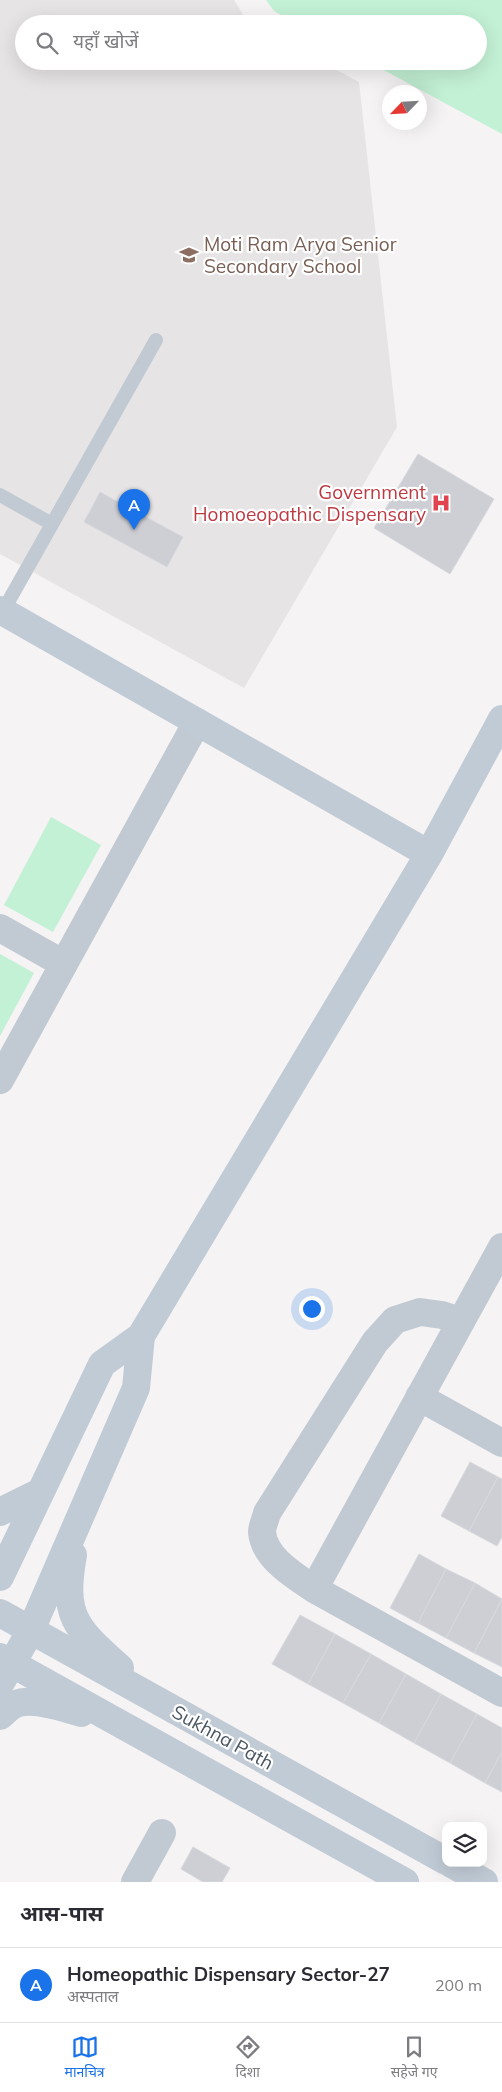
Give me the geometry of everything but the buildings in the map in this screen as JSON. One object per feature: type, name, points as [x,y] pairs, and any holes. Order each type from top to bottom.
[{"type":"street","points":[[2,611],[429,854]]},
{"type":"street","points":[[0,1576],[102,1364],[141,1336],[429,854],[502,719]]},
{"type":"street","points":[[0,1080],[197,722]]},
{"type":"street","points":[[0,928],[64,964]]},
{"type":"street","points":[[314,1589],[502,1246]]},
{"type":"street","points":[[460,1322],[442,1315],[420,1312],[395,1320],[375,1342],[267,1513],[262,1532],[268,1550],[290,1572],[314,1589],[502,1693]]},
{"type":"street","points":[[4,1668],[31,1630],[136,1388],[141,1336]]},
{"type":"street","points":[[419,1397],[502,1443]]},
{"type":"street","points":[[0,1512],[40,1492]]},
{"type":"street","points":[[79,1519],[68,1591],[76,1622],[92,1642],[154,1698]]},
{"type":"street","name":"Sukhna Path","points":[[0,1613],[442,1859]]},
{"type":"street","name":"Sukhna Path","points":[[4,1668],[121,1724],[405,1882]]},
{"type":"street","points":[[0,1716],[16,1704],[31,1702],[63,1707],[121,1724]]},
{"type":"street","points":[[135,1882],[162,1833]]},
{"type":"street","points":[[457,1867],[484,1882]]},
{"type":"lane","points":[[2,611],[156,340]]},
{"type":"lane","points":[[0,495],[52,524]]},
{"type":"shaded area","name":"Moti Ram Arya Senior Secondary School","points":[[0,0],[234,0],[243,15],[15,15],[15,70],[337,70],[359,82],[397,427],[244,688],[0,554]]},
{"type":"green space","points":[[266,0],[502,0],[502,134],[427,93],[427,85],[411,85],[384,70],[487,70],[487,15],[281,15],[274,11]]},
{"type":"green space","points":[[51,817],[101,845],[53,932],[4,905]]},
{"type":"green space","points":[[0,954],[34,973],[0,1036]]},
{"type":"place","name":"Moti Ram Arya Senior Secondary School","points":[[189,255]]},
{"type":"place","name":"Government Homoeopathic Dispensary","points":[[441,503]]},
{"type":"place","name":"Homeopathic Dispensary Sector-27","points":[[134,530]]}]
